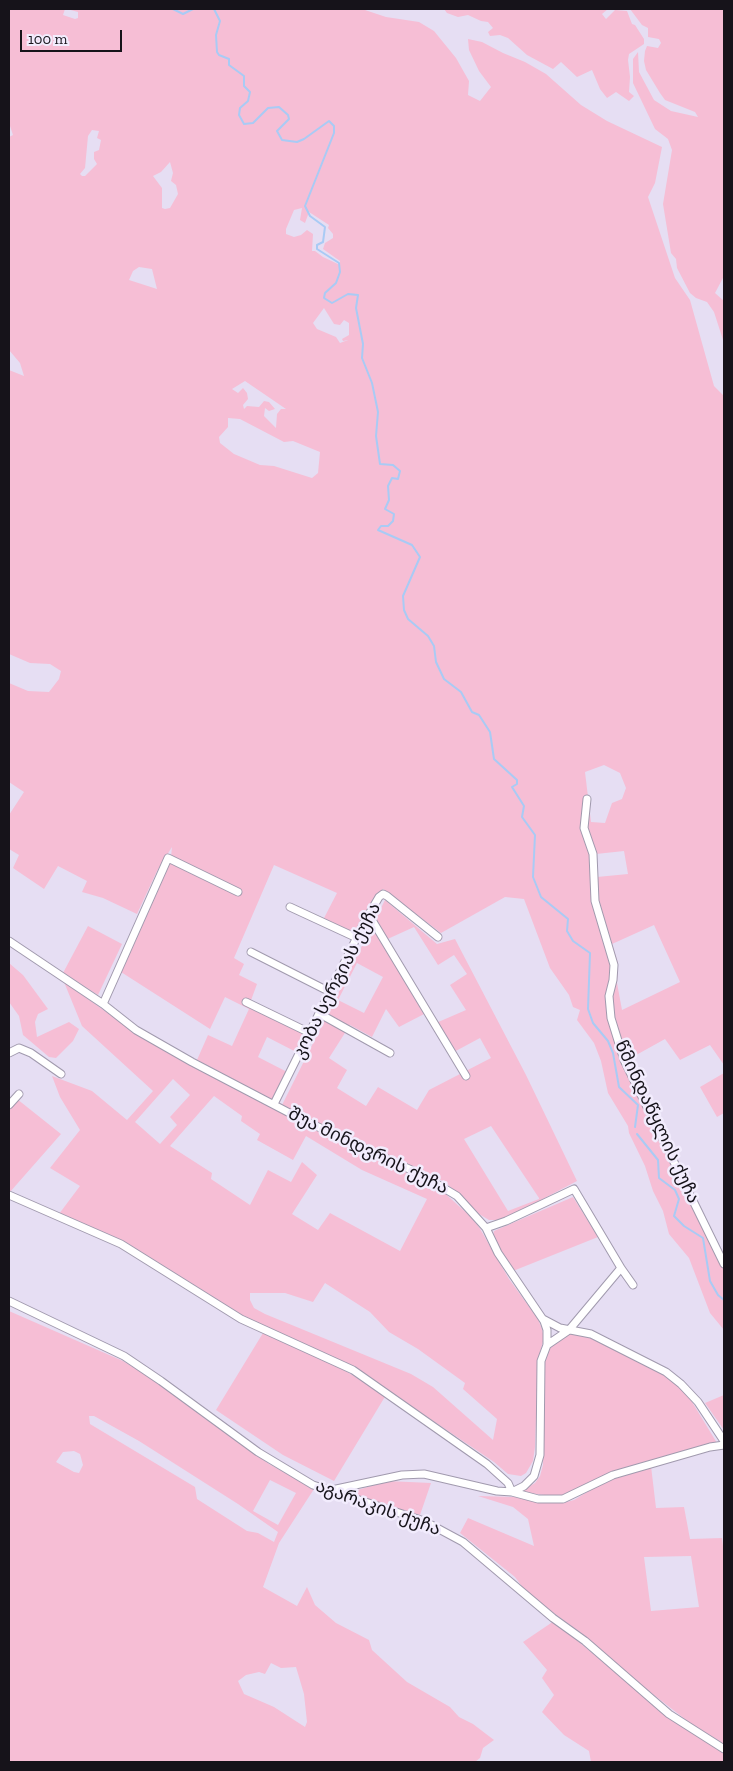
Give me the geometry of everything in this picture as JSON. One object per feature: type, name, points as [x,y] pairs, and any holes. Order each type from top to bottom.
[{"type":"street","name":"წმინდაწყლის ქუჩა","points":[[587,800],[584,828],[593,854],[596,901],[614,965],[609,996],[611,1018],[624,1060],[724,1264]]},
{"type":"street","points":[[103,1004],[168,858],[238,892]]},
{"type":"street","name":"კობა სერგიას ქუჩა","points":[[274,1104],[368,914],[383,894],[438,938]]},
{"type":"street","points":[[290,906],[357,938]]},
{"type":"street","points":[[368,914],[466,1076]]},
{"type":"street","name":"შუა მინდვრის ქუჩა","points":[[9,941],[153,1040],[301,1119],[444,1186],[457,1196],[486,1228],[498,1253],[541,1317],[547,1330],[547,1345],[541,1361],[539,1464],[534,1476],[524,1486],[512,1492]]},
{"type":"street","points":[[251,952],[330,992]]},
{"type":"street","points":[[246,1002],[310,1033]]},
{"type":"street","points":[[320,1014],[390,1053]]},
{"type":"street","points":[[9,1053],[19,1048],[31,1053],[61,1074]]},
{"type":"street","points":[[9,1105],[19,1094]]},
{"type":"street","points":[[486,1228],[506,1222],[574,1189],[632,1285]]},
{"type":"street","points":[[9,1195],[121,1244],[242,1319],[353,1370],[487,1464],[508,1483],[512,1492]]},
{"type":"street","points":[[547,1345],[569,1330],[621,1268]]},
{"type":"street","name":"აგარაკის ქუჩა","points":[[9,1301],[124,1356],[161,1380],[258,1452],[327,1491],[424,1521],[463,1542],[553,1618],[585,1641],[669,1714],[724,1750]]},
{"type":"street","points":[[541,1317],[553,1325],[591,1334],[666,1372],[681,1384],[698,1402],[724,1441]]},
{"type":"street","points":[[327,1491],[385,1477],[424,1474],[497,1491],[512,1492],[538,1498],[563,1499],[613,1475],[710,1447],[724,1445]]},
{"type":"shaded area","points":[[9,9],[65,9],[63,15],[75,19],[78,18],[78,12],[67,9],[362,9],[386,17],[419,22],[434,31],[456,58],[469,81],[468,95],[480,101],[491,87],[479,71],[469,50],[468,39],[482,42],[525,62],[546,74],[581,105],[607,121],[662,147],[655,183],[648,197],[675,278],[690,300],[714,386],[724,396],[724,1065],[710,1045],[680,1060],[665,1039],[629,1059],[626,1054],[620,1056],[724,1270],[724,1330],[710,1313],[689,1258],[669,1234],[663,1211],[629,1133],[628,1126],[608,1093],[601,1061],[594,1043],[577,1020],[580,1010],[573,1007],[569,995],[550,968],[524,899],[505,897],[441,933],[383,889],[359,937],[323,920],[337,893],[274,865],[234,958],[244,964],[239,975],[257,984],[250,1003],[313,1034],[302,1055],[267,1037],[258,1057],[291,1074],[276,1102],[197,1060],[208,1035],[232,1046],[249,1009],[225,997],[210,1029],[121,972],[171,857],[172,847],[157,871],[137,914],[103,898],[82,892],[87,881],[58,866],[44,889],[13,868],[19,855],[9,849],[9,815],[24,792],[9,782],[9,683],[28,691],[49,692],[59,679],[61,671],[50,664],[30,663],[9,654],[9,370],[24,376],[20,363],[9,350],[9,137],[13,135],[9,123]],"holes":[[[92,130],[99,131],[97,138],[101,140],[99,150],[94,152],[94,159],[97,164],[85,176],[82,176],[80,174],[85,168],[88,136]],[[170,162],[173,173],[171,181],[176,185],[178,194],[170,208],[162,208],[162,188],[153,176],[161,172]],[[302,208],[300,220],[305,223],[309,212],[329,225],[328,228],[333,234],[333,238],[325,243],[323,249],[340,261],[340,265],[312,251],[313,234],[307,230],[301,235],[294,237],[286,234],[286,229],[294,210]],[[139,267],[152,269],[157,289],[129,280],[133,271]],[[324,308],[334,324],[340,325],[344,320],[349,323],[349,335],[342,339],[343,341],[348,340],[340,343],[336,337],[317,329],[313,323]],[[245,381],[286,409],[281,409],[277,414],[276,428],[264,416],[265,408],[269,411],[275,409],[269,402],[264,401],[259,407],[247,406],[244,409],[243,405],[248,399],[247,393],[243,388],[238,393],[232,389]],[[228,418],[240,419],[284,442],[293,441],[320,452],[318,473],[312,478],[274,466],[260,465],[234,454],[220,443],[219,437],[228,427]],[[604,765],[620,773],[626,788],[622,799],[612,803],[605,823],[591,822],[585,772]],[[624,851],[628,874],[597,877],[596,854]],[[654,925],[680,982],[622,1010],[617,983],[618,963],[612,944]]]},
{"type":"shaded area","points":[[444,9],[608,9],[602,14],[606,19],[615,10],[627,11],[632,24],[635,25],[644,39],[644,44],[629,54],[629,92],[634,96],[629,101],[616,92],[607,98],[600,89],[592,70],[577,77],[561,62],[553,69],[527,55],[508,38],[500,35],[490,36],[488,32],[493,28],[488,22],[468,15],[458,17],[447,13]]},
{"type":"shaded area","points":[[630,9],[724,9],[724,276],[715,293],[724,301],[724,343],[714,312],[707,302],[696,298],[690,293],[677,268],[676,259],[671,253],[663,204],[672,150],[668,139],[655,129],[633,83],[633,59],[638,52],[639,72],[654,100],[671,111],[698,117],[695,112],[665,100],[660,93],[646,70],[644,61],[647,46],[658,48],[661,43],[659,39],[648,37],[648,28],[642,25]]},
{"type":"shaded area","points":[[385,900],[437,944],[455,939],[526,1075],[577,1181],[503,1220],[489,1220],[479,1214],[445,1182],[303,1117],[282,1105]],"holes":[[[414,927],[438,965],[454,955],[467,974],[450,985],[466,1010],[436,1023],[452,1053],[480,1038],[491,1058],[429,1090],[417,1110],[378,1087],[366,1106],[337,1088],[347,1070],[329,1058],[350,1025],[372,1037],[386,1009],[399,1027],[426,1013],[381,942]],[[357,963],[383,977],[364,1013],[338,1000]],[[491,1126],[539,1199],[508,1211],[464,1139]]]},
{"type":"shaded area","points":[[88,926],[122,944],[98,995],[63,973]]},
{"type":"shaded area","points":[[9,963],[23,975],[48,1009],[38,1014],[35,1022],[37,1037],[69,1022],[79,1029],[73,1041],[56,1058],[49,1057],[23,1035],[19,1016],[9,1002]]},
{"type":"shaded area","points":[[64,982],[136,1033],[331,1136],[440,1189],[470,1216],[479,1227],[509,1279],[538,1319],[544,1338],[538,1360],[535,1447],[533,1461],[526,1473],[521,1476],[508,1474],[494,1462],[371,1379],[245,1317],[127,1244],[59,1214],[80,1186],[50,1168],[80,1130],[60,1097],[52,1076],[92,1091],[127,1120],[153,1091],[82,1026]],"holes":[[[173,1079],[190,1095],[170,1117],[177,1125],[160,1144],[135,1122]],[[214,1096],[242,1116],[241,1121],[260,1134],[257,1140],[293,1160],[306,1136],[362,1170],[427,1199],[400,1251],[330,1213],[318,1230],[292,1214],[317,1175],[302,1162],[291,1182],[268,1170],[250,1205],[211,1179],[212,1173],[170,1146]],[[325,1283],[370,1312],[389,1332],[418,1349],[465,1383],[463,1389],[497,1419],[493,1440],[433,1387],[411,1374],[265,1314],[254,1308],[250,1300],[250,1293],[285,1293],[313,1302]]]},
{"type":"shaded area","points":[[724,1073],[724,1113],[717,1117],[700,1087]]},
{"type":"shaded area","points":[[17,1099],[61,1134],[10,1192],[9,1109]]},
{"type":"shaded area","points":[[573,1197],[598,1237],[513,1271],[493,1237],[494,1231]]},
{"type":"shaded area","points":[[9,1311],[123,1361],[156,1381],[269,1464],[314,1489],[279,1543],[263,1587],[297,1606],[307,1587],[315,1605],[336,1623],[369,1640],[372,1650],[407,1682],[450,1707],[459,1717],[473,1724],[494,1740],[483,1748],[480,1758],[475,1762],[9,1762]],"holes":[[[89,1416],[94,1416],[139,1441],[238,1504],[278,1532],[274,1542],[258,1533],[247,1531],[197,1499],[195,1487],[90,1424]],[[74,1451],[80,1454],[83,1465],[79,1473],[56,1462],[63,1452]],[[270,1480],[296,1493],[278,1525],[253,1511]],[[271,1663],[281,1668],[296,1667],[304,1694],[307,1722],[305,1727],[274,1707],[244,1694],[238,1681],[246,1675],[259,1672],[265,1674]]]},
{"type":"shaded area","points":[[263,1333],[337,1366],[386,1395],[334,1481],[283,1455],[216,1410]]},
{"type":"shaded area","points":[[572,1333],[594,1338],[655,1369],[673,1381],[686,1392],[717,1443],[638,1464],[561,1497],[520,1492],[535,1483],[540,1476],[543,1465],[545,1356],[553,1344]]},
{"type":"shaded area","points":[[724,1395],[724,1430],[705,1403]]},
{"type":"shaded area","points":[[651,1466],[656,1508],[684,1507],[690,1539],[722,1538],[724,1554],[724,1744],[690,1723],[641,1685],[590,1640],[526,1592],[515,1577],[460,1533],[468,1518],[534,1546],[528,1519],[513,1507],[478,1496],[515,1497],[563,1503],[574,1500],[607,1480]],"holes":[[[691,1556],[699,1607],[651,1611],[644,1557]]]},
{"type":"shaded area","points":[[387,1481],[431,1483],[420,1515],[354,1497],[348,1493]]},
{"type":"shaded area","points":[[554,1621],[666,1715],[724,1753],[724,1762],[591,1762],[589,1751],[564,1735],[542,1712],[554,1695],[542,1678],[547,1670],[523,1642]]},
{"type":"waterway","points":[[173,9],[183,14],[193,9]]},
{"type":"waterway","points":[[214,9],[220,21],[216,35],[217,52],[219,55],[229,59],[229,65],[244,76],[244,86],[250,92],[248,101],[240,108],[239,115],[244,124],[253,123],[268,108],[279,107],[288,115],[289,119],[277,131],[282,140],[297,142],[329,121],[334,126],[334,133],[305,206],[310,216],[325,227],[323,242],[317,245],[317,249],[339,263],[340,272],[336,283],[325,293],[324,298],[332,303],[348,294],[358,295],[356,308],[363,344],[362,358],[372,383],[378,412],[376,436],[380,464],[393,465],[400,471],[398,479],[392,478],[388,486],[389,500],[385,509],[394,514],[393,521],[388,526],[381,526],[378,530],[412,545],[420,557],[403,596],[404,610],[408,619],[428,636],[434,646],[436,662],[444,679],[461,692],[472,712],[479,715],[490,732],[494,759],[517,780],[517,784],[512,787],[524,806],[522,817],[535,835],[533,877],[541,897],[568,919],[567,931],[573,941],[590,953],[588,1009],[593,1023],[608,1041],[613,1053],[619,1087],[638,1105],[635,1127]]},
{"type":"waterway","points":[[637,1134],[658,1160],[659,1178],[675,1190],[679,1199],[674,1216],[684,1226],[703,1238],[710,1281],[718,1295],[724,1300]]}]
